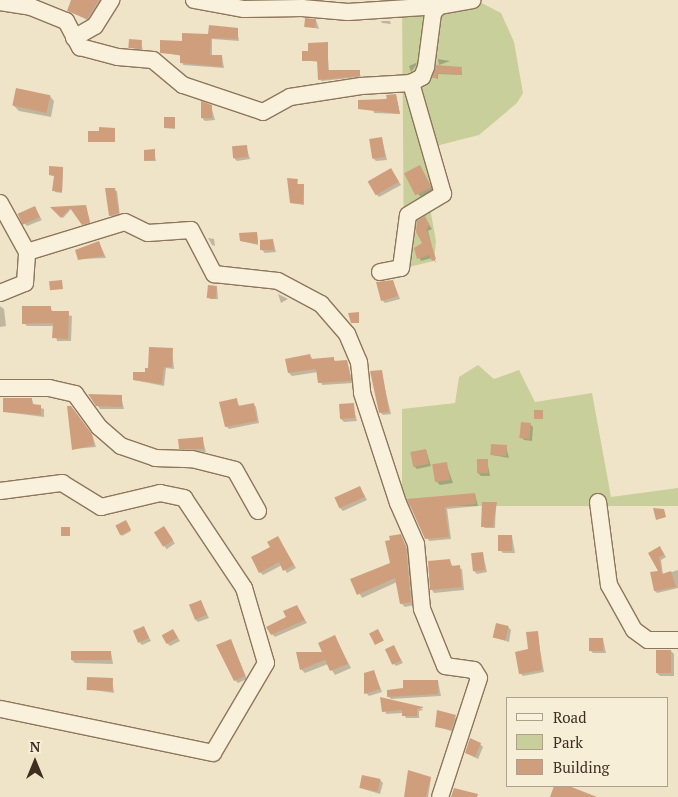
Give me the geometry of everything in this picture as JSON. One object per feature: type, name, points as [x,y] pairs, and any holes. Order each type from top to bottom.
[{"type":"street","points":[[74,38],[96,26],[111,0]]},
{"type":"street","points":[[194,0],[244,9],[302,8],[348,12],[439,6],[472,0]]},
{"type":"street","points":[[0,2],[32,7],[66,21],[72,28],[74,38],[80,47],[118,56],[154,60],[183,86],[263,112],[290,97],[361,86],[411,83],[422,77],[426,67],[429,24],[439,6]]},
{"type":"street","points":[[380,272],[402,268],[408,215],[444,194],[411,83]]},
{"type":"street","points":[[0,203],[27,252],[25,283],[0,294]]},
{"type":"street","points":[[27,252],[125,222],[148,233],[190,230],[214,274],[278,281],[321,304],[347,334],[359,362],[362,393],[398,503],[416,544],[422,609],[445,666],[474,670],[480,678],[440,797]]},
{"type":"street","points":[[0,388],[49,388],[76,394],[99,427],[121,446],[155,458],[192,459],[234,470],[258,511]]},
{"type":"street","points":[[0,491],[62,483],[102,507],[160,493],[184,498],[244,588],[266,663],[212,753],[0,709]]},
{"type":"street","points":[[598,502],[609,585],[634,630],[648,640],[678,640]]},
{"type":"green space","points":[[402,0],[476,0],[501,13],[514,42],[523,93],[517,103],[479,135],[436,146],[450,196],[430,208],[436,241],[434,261],[404,268]]},
{"type":"green space","points":[[478,365],[494,379],[519,370],[535,402],[592,393],[611,497],[678,488],[678,506],[402,506],[402,409],[455,403],[459,377]]},
{"type":"building","points":[[71,0],[99,0],[87,19],[67,11]]},
{"type":"building","points":[[305,18],[316,19],[315,28],[304,27]]},
{"type":"building","points":[[209,25],[238,28],[238,39],[211,38],[210,55],[222,55],[222,67],[180,63],[180,55],[160,53],[160,40],[182,41],[182,33],[208,34]]},
{"type":"building","points":[[129,39],[142,40],[141,49],[128,48]]},
{"type":"building","points":[[328,42],[328,70],[360,70],[360,76],[318,80],[317,61],[302,61],[302,51],[308,51],[308,43]]},
{"type":"building","points":[[436,65],[462,67],[461,75],[437,73],[437,78],[432,78]]},
{"type":"building","points":[[16,88],[50,95],[46,113],[12,106]]},
{"type":"building","points":[[396,94],[400,114],[358,109],[358,100],[387,99],[386,95]]},
{"type":"building","points":[[201,101],[212,105],[212,118],[201,118]]},
{"type":"building","points":[[164,117],[175,117],[175,128],[164,128]]},
{"type":"building","points":[[99,127],[115,128],[115,142],[88,142],[88,131],[99,131]]},
{"type":"building","points":[[382,137],[385,157],[372,159],[369,139]]},
{"type":"building","points":[[247,145],[248,157],[233,158],[232,146]]},
{"type":"building","points":[[155,149],[155,160],[144,161],[144,150]]},
{"type":"building","points":[[420,165],[431,187],[415,195],[404,173]]},
{"type":"building","points":[[49,166],[63,167],[62,192],[52,191],[54,176],[49,175]]},
{"type":"building","points":[[391,168],[399,182],[376,195],[368,182]]},
{"type":"building","points":[[287,178],[298,179],[297,184],[304,184],[303,204],[290,203]]},
{"type":"building","points":[[105,188],[115,188],[119,213],[109,216]]},
{"type":"building","points":[[86,205],[90,222],[82,225],[70,208],[61,218],[50,207]]},
{"type":"building","points":[[35,206],[40,217],[23,225],[18,214]]},
{"type":"building","points":[[425,216],[430,226],[426,228],[436,259],[432,261],[429,255],[417,259],[414,248],[422,243],[416,232],[417,221]]},
{"type":"building","points":[[257,232],[258,244],[240,241],[239,233]]},
{"type":"building","points":[[273,239],[274,250],[260,250],[260,240]]},
{"type":"building","points":[[99,241],[104,256],[78,260],[75,250]]},
{"type":"building","points":[[62,280],[63,289],[50,290],[49,281]]},
{"type":"building","points":[[393,280],[398,296],[381,301],[376,282]]},
{"type":"building","points":[[208,285],[217,286],[216,299],[207,298]]},
{"type":"building","points":[[22,306],[51,306],[51,311],[69,311],[68,339],[52,338],[53,323],[22,324]]},
{"type":"building","points":[[359,312],[359,323],[351,323],[348,313]]},
{"type":"building","points":[[149,347],[173,348],[172,367],[164,367],[162,384],[133,380],[133,372],[145,372],[145,368],[148,368]]},
{"type":"building","points":[[310,354],[311,359],[334,357],[334,361],[347,360],[351,381],[318,383],[316,369],[288,373],[285,359]]},
{"type":"building","points":[[382,370],[389,412],[379,413],[370,371]]},
{"type":"building","points":[[88,394],[122,395],[122,407],[96,406]]},
{"type":"building","points":[[3,398],[32,398],[32,404],[41,405],[41,415],[3,412]]},
{"type":"building","points":[[237,398],[238,406],[254,403],[257,421],[225,427],[219,402]]},
{"type":"building","points":[[354,403],[355,418],[340,419],[339,404]]},
{"type":"building","points":[[67,406],[71,406],[92,434],[94,445],[72,450]]},
{"type":"building","points":[[534,410],[543,410],[543,419],[534,419]]},
{"type":"building","points":[[521,422],[531,423],[529,439],[519,438]]},
{"type":"building","points":[[203,437],[204,449],[179,449],[178,439]]},
{"type":"building","points":[[491,444],[507,445],[506,456],[490,455]]},
{"type":"building","points":[[426,449],[429,464],[413,467],[410,452]]},
{"type":"building","points":[[477,459],[488,459],[488,473],[477,473]]},
{"type":"building","points":[[447,462],[450,480],[435,482],[432,464]]},
{"type":"building","points":[[360,486],[365,497],[339,508],[334,497]]},
{"type":"building","points":[[475,493],[476,504],[445,507],[449,537],[425,539],[407,499]]},
{"type":"building","points":[[482,502],[497,502],[493,527],[481,527]]},
{"type":"building","points":[[653,508],[664,509],[666,517],[656,520]]},
{"type":"building","points":[[126,520],[131,530],[120,535],[115,525]]},
{"type":"building","points":[[164,526],[173,540],[163,547],[154,533]]},
{"type":"building","points":[[61,527],[70,527],[70,536],[61,536]]},
{"type":"building","points":[[401,534],[406,547],[411,602],[400,604],[395,578],[357,595],[350,579],[390,563],[385,541],[390,540],[389,536]]},
{"type":"building","points":[[498,535],[512,535],[512,551],[498,551]]},
{"type":"building","points":[[278,536],[294,565],[283,571],[279,562],[259,573],[251,557],[270,547],[267,542]]},
{"type":"building","points":[[660,546],[664,555],[659,557],[662,574],[671,571],[676,587],[654,591],[650,572],[658,571],[648,553]]},
{"type":"building","points":[[483,552],[485,570],[473,571],[471,553]]},
{"type":"building","points":[[450,559],[451,566],[460,565],[462,587],[430,590],[428,561]]},
{"type":"building","points":[[201,600],[207,615],[195,620],[189,605]]},
{"type":"building","points":[[297,605],[305,620],[271,635],[266,627],[286,617],[283,611]]},
{"type":"building","points":[[496,623],[509,626],[505,641],[493,638]]},
{"type":"building","points":[[144,626],[149,638],[138,643],[133,631]]},
{"type":"building","points":[[173,629],[178,638],[166,644],[162,635]]},
{"type":"building","points":[[378,629],[384,641],[375,645],[369,634]]},
{"type":"building","points":[[538,631],[542,670],[519,674],[515,652],[528,649],[526,632]]},
{"type":"building","points":[[335,635],[348,664],[330,671],[325,660],[300,670],[296,652],[322,652],[318,643]]},
{"type":"building","points":[[589,638],[603,638],[603,651],[589,651]]},
{"type":"building","points":[[231,639],[245,676],[234,681],[216,645]]},
{"type":"building","points":[[394,645],[401,660],[392,665],[385,649]]},
{"type":"building","points":[[656,650],[671,650],[671,673],[656,673]]},
{"type":"building","points":[[71,651],[111,651],[111,660],[71,660]]},
{"type":"building","points":[[374,670],[380,689],[364,694],[364,673]]},
{"type":"building","points":[[87,677],[113,678],[113,691],[87,690]]},
{"type":"building","points":[[403,680],[438,680],[438,694],[387,697],[387,690],[403,688]]},
{"type":"building","points":[[380,697],[423,708],[417,709],[417,716],[402,716],[402,710],[382,712]]},
{"type":"building","points":[[437,710],[456,715],[451,730],[435,727]]},
{"type":"building","points":[[470,738],[481,743],[475,757],[465,753]]},
{"type":"building","points":[[408,770],[431,777],[426,797],[404,797]]},
{"type":"building","points":[[362,775],[381,779],[378,792],[359,788]]},
{"type":"building","points":[[554,787],[572,787],[597,797],[550,797]]},
{"type":"building","points":[[454,788],[478,794],[477,797],[451,797]]}]
